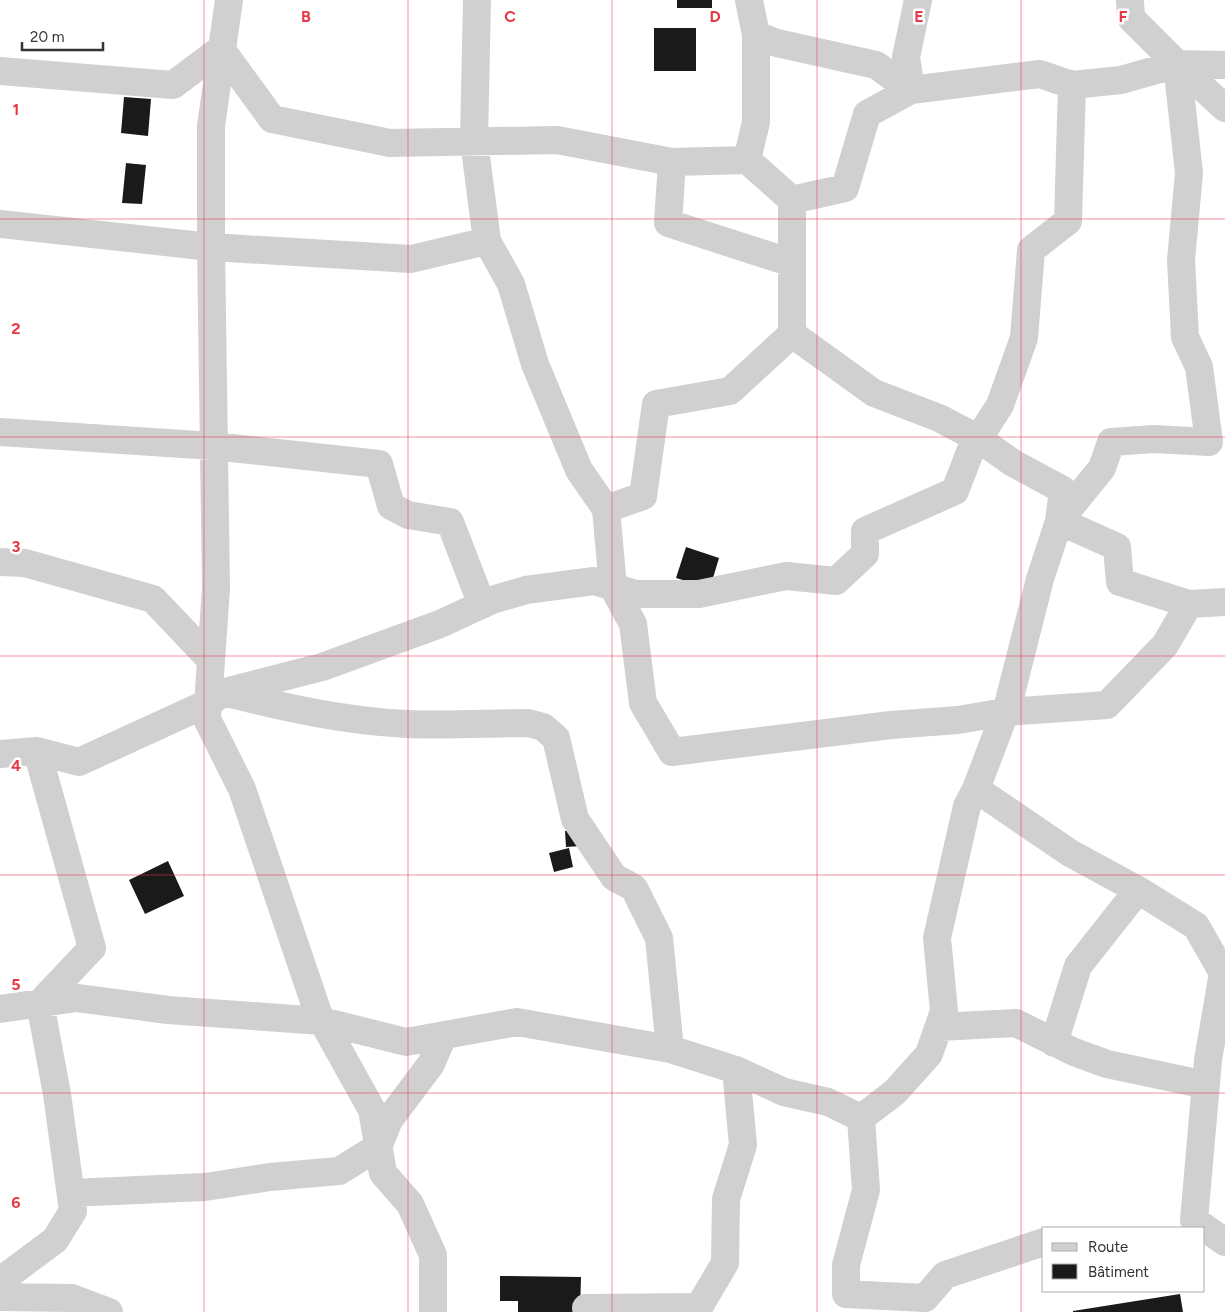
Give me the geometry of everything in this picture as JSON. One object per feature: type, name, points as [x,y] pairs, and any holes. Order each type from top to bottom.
[{"type":"street","points":[[229,0],[221,48],[212,126],[211,247],[216,588],[212,660],[217,698],[207,719],[242,788],[322,1021],[372,1110],[383,1173],[410,1204],[433,1255],[432,1312]]},
{"type":"street","points":[[477,0],[474,141],[487,240],[511,284],[535,364],[579,470],[606,508],[613,587],[633,624],[643,703],[672,752],[891,725],[958,720],[1005,712],[1107,704],[1165,645],[1189,604]]},
{"type":"street","points":[[747,160],[756,122],[756,35],[749,0]]},
{"type":"street","points":[[911,90],[906,57],[918,0]]},
{"type":"street","points":[[1130,0],[1131,18],[1225,108]]},
{"type":"street","points":[[756,35],[777,43],[876,65],[911,90]]},
{"type":"street","points":[[0,72],[173,85],[221,48]]},
{"type":"street","points":[[221,48],[272,119],[390,143],[557,140],[672,162],[747,160],[792,200],[792,334],[730,391],[656,404],[643,496],[606,508]]},
{"type":"street","points":[[792,200],[845,188],[867,114],[911,90],[1040,74],[1072,85],[1121,80],[1177,64],[1225,65]]},
{"type":"street","points":[[1058,521],[1102,468],[1111,442],[1154,439],[1217,444],[1199,367],[1185,337],[1180,260],[1189,173],[1177,64]]},
{"type":"street","points":[[0,754],[37,750],[79,762],[217,698],[322,667],[440,624],[482,605],[526,590],[594,581],[636,594],[699,594],[786,576],[836,581],[865,554],[865,531],[955,491],[970,452],[1000,405],[1024,338],[1031,250],[1068,221],[1072,85]]},
{"type":"street","points":[[672,162],[668,223],[792,263]]},
{"type":"street","points":[[0,224],[211,247],[411,259],[487,240]]},
{"type":"street","points":[[792,334],[874,393],[940,418],[979,439],[1013,463],[1063,490],[1058,521],[1040,579],[1005,712],[976,789],[967,806],[937,938],[944,1011],[939,1027],[929,1054],[895,1092],[861,1118]]},
{"type":"street","points":[[0,432],[213,446],[380,464],[391,506],[408,515],[450,522],[482,605]]},
{"type":"street","points":[[1058,521],[1117,547],[1120,582],[1189,604],[1225,602]]},
{"type":"street","points":[[0,562],[24,563],[153,599],[212,660]]},
{"type":"street","points":[[217,698],[352,719],[407,724],[528,723],[543,727],[550,732],[556,738],[576,819],[614,877],[634,888],[659,938],[670,1049]]},
{"type":"street","points":[[37,750],[92,948],[40,1003]]},
{"type":"street","points":[[976,789],[1070,853],[1138,890],[1196,926],[1217,944],[1223,973],[1221,1011],[1206,1086],[1194,1220],[1203,1227]]},
{"type":"street","points":[[1054,1043],[1078,966],[1138,890]]},
{"type":"street","points":[[0,1009],[77,998],[168,1010],[322,1021],[406,1042],[517,1022],[670,1049],[736,1070],[784,1092],[828,1102],[861,1118]]},
{"type":"street","points":[[0,1281],[55,1240],[73,1210],[57,1094],[40,1003]]},
{"type":"street","points":[[939,1027],[1016,1023],[1054,1043],[1107,1064],[1206,1086]]},
{"type":"street","points":[[70,1193],[206,1187],[270,1177],[339,1171],[378,1147],[389,1120],[432,1064],[443,1036]]},
{"type":"street","points":[[586,1312],[586,1308],[699,1307],[725,1263],[726,1199],[744,1145],[736,1070]]},
{"type":"street","points":[[861,1118],[866,1190],[846,1265],[846,1294],[925,1298],[946,1275],[1042,1243]]},
{"type":"street","points":[[1205,1229],[1225,1244]]},
{"type":"street","points":[[1205,1243],[1225,1244]]},
{"type":"street","points":[[0,1297],[72,1298],[109,1312]]},
{"type":"building","points":[[677,0],[712,0],[712,8],[677,8]]},
{"type":"building","points":[[654,28],[696,28],[696,71],[654,71]]},
{"type":"building","points":[[124,97],[151,99],[148,136],[121,133]]},
{"type":"building","points":[[126,163],[146,165],[142,204],[122,203]]},
{"type":"building","points":[[686,547],[719,558],[710,588],[676,578]]},
{"type":"building","points":[[579,830],[581,846],[566,847],[565,831]]},
{"type":"building","points":[[569,848],[573,867],[554,872],[549,853]]},
{"type":"building","points":[[168,861],[184,896],[145,914],[129,880]]},
{"type":"building","points":[[500,1276],[581,1277],[580,1312],[518,1312],[518,1301],[500,1301]]},
{"type":"building","points":[[1180,1294],[1183,1312],[1073,1312],[1073,1311]]}]
